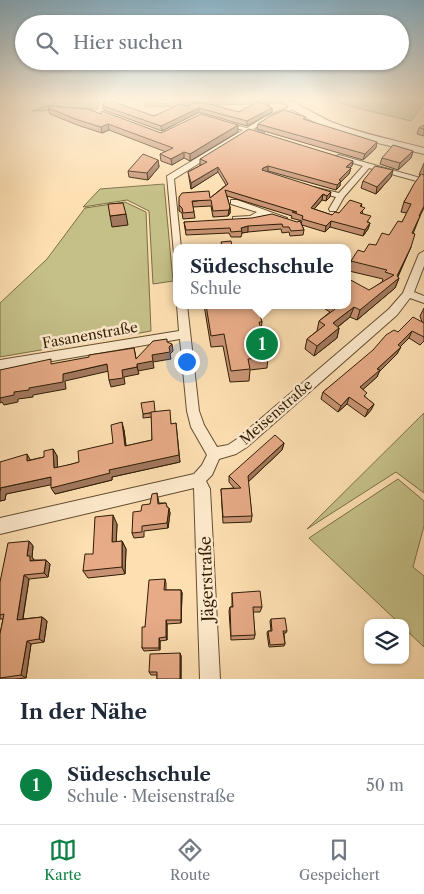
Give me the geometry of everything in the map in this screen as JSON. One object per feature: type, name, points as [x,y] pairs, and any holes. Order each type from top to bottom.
[{"type":"street","points":[[176,244],[170,178],[248,130],[266,135]]},
{"type":"street","points":[[348,130],[424,151]]},
{"type":"street","points":[[330,155],[424,181]]},
{"type":"street","points":[[333,209],[341,196],[367,166]]},
{"type":"street","points":[[304,186],[341,196]]},
{"type":"street","points":[[234,202],[289,220]]},
{"type":"street","points":[[222,220],[251,218],[265,212]]},
{"type":"street","points":[[174,224],[184,223]]},
{"type":"street","name":"Meisenstraße","points":[[214,454],[230,450],[242,444],[376,328],[408,294],[424,254]]},
{"type":"street","points":[[408,294],[424,300]]},
{"type":"street","points":[[0,526],[198,480],[207,470],[214,454],[198,427],[193,411],[182,309]]},
{"type":"street","name":"Fasanenstraße","points":[[0,365],[185,334]]},
{"type":"street","name":"Jägerstraße","points":[[198,480],[202,489],[210,679]]},
{"type":"shaded area","points":[[164,184],[173,281],[153,284],[149,211],[127,200],[83,207],[100,189]]},
{"type":"shaded area","points":[[125,202],[146,212],[151,331],[0,357],[0,303],[47,259],[85,208]]},
{"type":"shaded area","points":[[424,413],[424,493],[396,472],[307,529]]},
{"type":"shaded area","points":[[398,479],[424,501],[424,526],[413,567],[424,576],[424,647],[409,633],[409,619],[395,619],[309,538]]},
{"type":"building","points":[[123,130],[152,130],[161,133],[168,130],[230,130],[190,154],[184,152],[171,159],[160,154],[173,148]]},
{"type":"building","points":[[248,130],[251,130],[353,161],[346,167],[351,168],[339,180],[341,181],[337,185],[268,166],[262,170],[331,192],[327,196],[323,194],[311,208],[332,215],[335,212],[339,213],[350,200],[362,204],[360,206],[365,208],[360,213],[371,216],[367,222],[370,223],[365,230],[331,221],[326,226],[302,219],[303,216],[292,212],[297,212],[225,190],[230,207],[229,210],[213,211],[211,200],[192,201],[194,212],[183,213],[179,205],[179,197],[182,193],[209,191],[210,198],[228,184],[218,167],[191,183],[188,172],[207,162],[200,159]]},
{"type":"building","points":[[278,130],[337,130],[377,142],[365,154]]},
{"type":"building","points":[[393,145],[413,151],[400,163],[382,158]]},
{"type":"building","points":[[143,154],[158,160],[147,173],[128,171]]},
{"type":"building","points":[[375,166],[393,170],[377,187],[363,181]]},
{"type":"building","points":[[421,174],[424,175],[424,206],[412,233],[415,234],[411,247],[397,276],[399,278],[360,310],[354,307],[333,323],[339,328],[317,346],[307,339],[325,325],[319,321],[335,309],[351,309],[351,280],[369,290],[394,275],[385,272],[387,270],[351,261],[358,250],[364,252],[369,244],[376,245],[382,233],[389,235],[398,221],[402,222],[411,204],[404,202]]},
{"type":"building","points":[[123,203],[126,214],[110,216],[108,204]]},
{"type":"building","points":[[272,214],[297,222],[300,221],[304,230],[291,231],[289,227],[283,227],[282,224],[248,226],[241,228],[242,231],[231,232],[230,228],[186,230],[184,222],[252,218]]},
{"type":"building","points":[[231,241],[232,244],[222,244],[221,242]]},
{"type":"building","points":[[207,309],[258,309],[262,322],[259,322],[268,357],[248,359],[250,369],[231,371],[224,334],[211,336]]},
{"type":"building","points":[[413,317],[424,323],[424,337],[412,331],[398,345],[401,347],[377,369],[380,370],[360,387],[367,393],[364,396],[374,404],[368,410],[349,397],[341,406],[323,392],[373,350],[386,335],[394,330],[398,332]]},
{"type":"building","points":[[167,339],[167,342],[172,344],[169,347],[170,352],[152,355],[153,361],[137,364],[137,367],[122,370],[123,378],[109,380],[107,364],[63,374],[63,382],[29,388],[29,390],[14,392],[14,395],[0,398],[0,370],[51,359],[51,364],[89,357],[89,355],[134,348],[136,359],[153,341]]},
{"type":"building","points":[[154,401],[155,412],[143,414],[141,403]]},
{"type":"building","points":[[170,410],[171,424],[176,423],[179,455],[109,470],[110,473],[51,488],[51,477],[0,488],[0,462],[27,454],[27,461],[44,457],[44,451],[53,449],[54,468],[79,462],[78,451],[113,443],[111,425],[122,422],[125,446],[152,440],[151,412]]},
{"type":"building","points":[[275,435],[284,443],[248,476],[252,516],[223,517],[221,489],[241,488],[229,476]]},
{"type":"building","points":[[157,493],[158,504],[166,503],[169,508],[167,523],[142,526],[142,532],[132,533],[133,512],[141,511],[142,505],[150,504],[152,494]]},
{"type":"building","points":[[113,515],[112,542],[122,541],[122,567],[83,571],[85,554],[93,554],[95,517]]},
{"type":"building","points":[[29,541],[27,556],[30,556],[30,561],[46,560],[44,573],[24,575],[17,620],[42,617],[39,639],[27,641],[21,675],[0,678],[0,634],[4,614],[0,615],[0,582],[8,543]]},
{"type":"building","points":[[165,579],[164,590],[181,590],[181,620],[166,620],[166,637],[159,638],[159,648],[142,648],[142,627],[145,627],[149,580]]},
{"type":"building","points":[[260,591],[262,607],[253,607],[255,635],[231,636],[230,607],[233,607],[232,593]]},
{"type":"building","points":[[285,618],[287,631],[283,631],[285,644],[270,645],[268,631],[272,631],[271,619]]},
{"type":"building","points":[[180,653],[180,679],[157,679],[157,672],[149,672],[150,654]]},
{"type":"place","name":"Südeschschule","points":[[262,344]]}]
